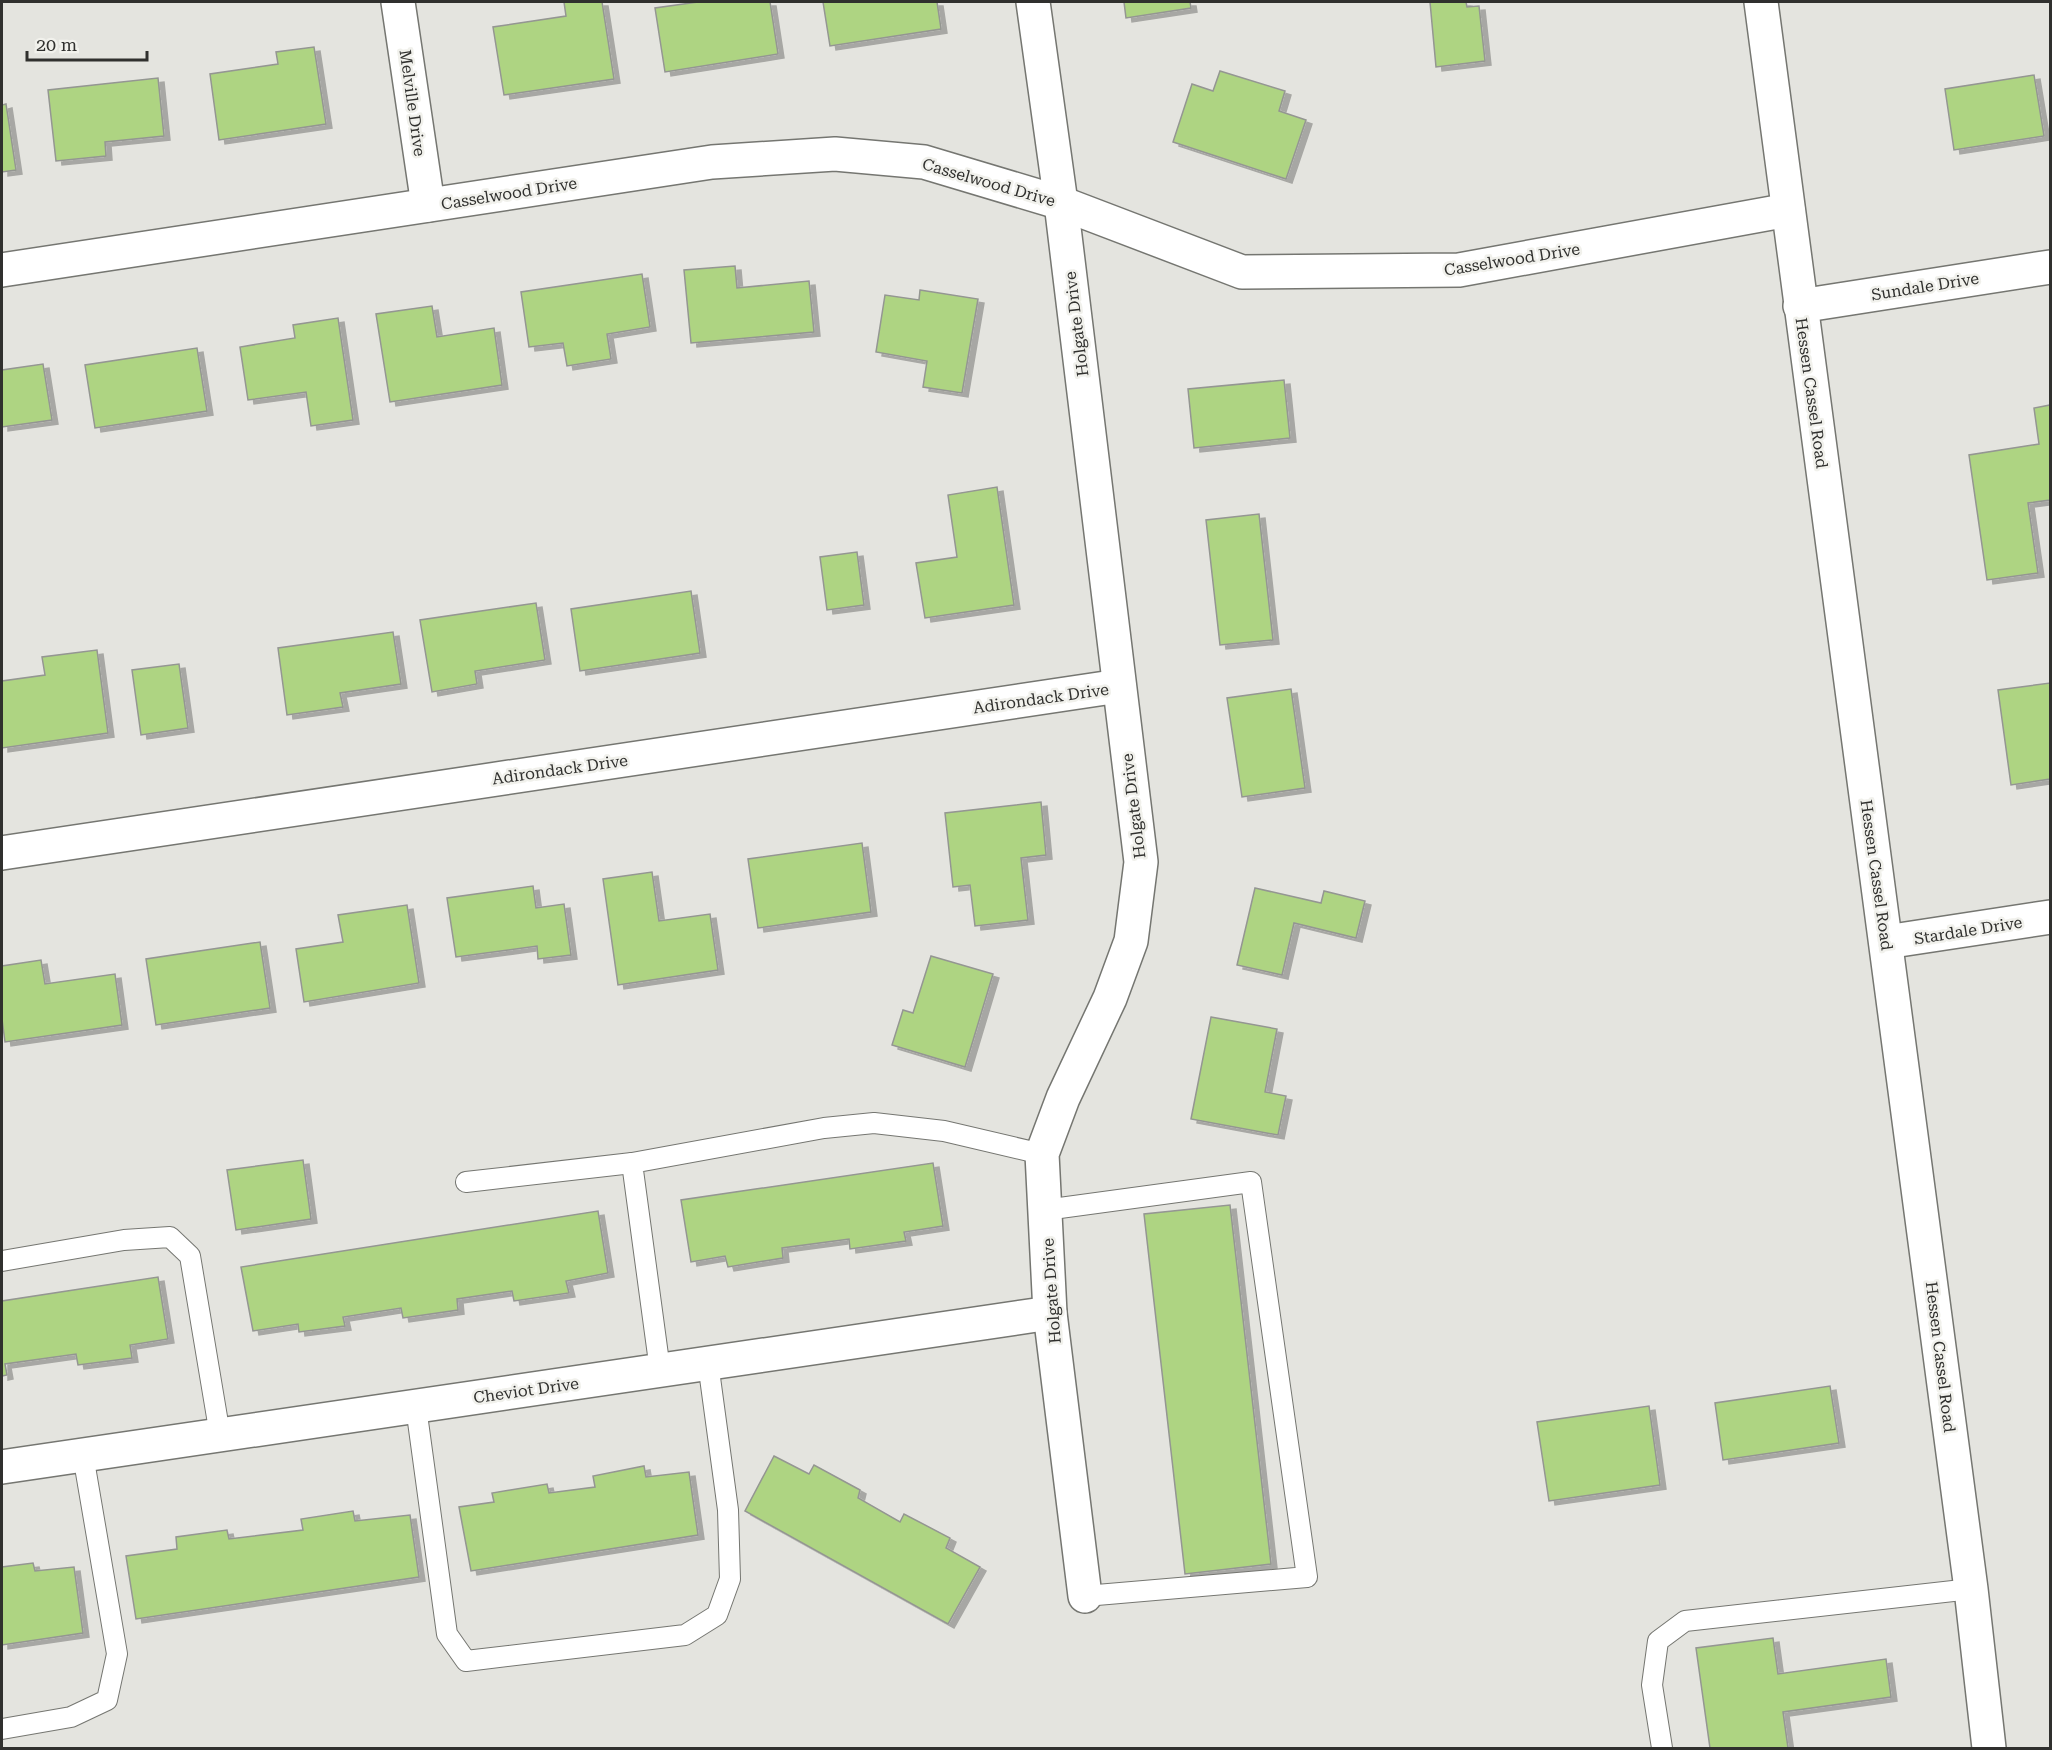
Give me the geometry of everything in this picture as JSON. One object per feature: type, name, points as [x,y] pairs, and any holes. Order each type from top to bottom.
[{"type":"street","name":"Melville Drive","points":[[398,2],[428,205]]},
{"type":"street","name":"Holgate Drive","points":[[1033,2],[1061,203],[1141,862],[1131,941],[1110,998],[1063,1098],[1042,1154],[1050,1313],[1085,1596]]},
{"type":"street","name":"Hessen Cassel Road","points":[[1761,2],[1971,1589],[1989,1749]]},
{"type":"street","name":"Casselwood Drive","points":[[2,270],[712,162],[835,154],[924,162],[1061,203],[1242,272],[1459,270],[1788,210]]},
{"type":"street","name":"Sundale Drive","points":[[1800,306],[2050,267]]},
{"type":"street","name":"Adirondack Drive","points":[[2,853],[1119,686]]},
{"type":"street","name":"Stardale Drive","points":[[1886,942],[2050,917]]},
{"type":"street","name":"Cheviot Drive","points":[[2,1467],[1050,1313]]},
{"type":"lane","points":[[466,1182],[632,1162],[824,1128],[874,1123],[944,1131],[1042,1154]]},
{"type":"lane","points":[[632,1162],[660,1370]]},
{"type":"lane","points":[[1045,1210],[1251,1182],[1307,1576],[1085,1596]]},
{"type":"lane","points":[[2,1261],[124,1240],[170,1237],[190,1256],[220,1435]]},
{"type":"lane","points":[[416,1407],[447,1634],[466,1661],[685,1635],[717,1615],[730,1579],[728,1510],[708,1363]]},
{"type":"lane","points":[[2,1729],[71,1718],[107,1700],[117,1654],[83,1455]]},
{"type":"lane","points":[[1662,1749],[1652,1685],[1658,1641],[1685,1621],[1971,1589]]},
{"type":"building","points":[[564,2],[602,2],[614,79],[504,95],[493,27],[566,16]]},
{"type":"building","points":[[698,2],[770,2],[778,54],[665,72],[655,8]]},
{"type":"building","points":[[823,2],[937,2],[941,29],[830,46]]},
{"type":"building","points":[[1124,2],[1190,2],[1191,8],[1126,18]]},
{"type":"building","points":[[1430,2],[1466,2],[1467,7],[1479,6],[1485,61],[1436,67]]},
{"type":"building","points":[[314,47],[326,124],[219,140],[210,74],[278,64],[276,52]]},
{"type":"building","points":[[1220,71],[1285,91],[1279,111],[1306,120],[1286,179],[1173,142],[1192,84],[1213,91]]},
{"type":"building","points":[[2034,75],[2044,136],[1954,150],[1945,89]]},
{"type":"building","points":[[158,78],[164,136],[105,142],[106,156],[56,161],[48,90]]},
{"type":"building","points":[[6,104],[16,170],[2,172],[2,105]]},
{"type":"building","points":[[735,266],[737,288],[809,281],[814,332],[691,343],[684,270]]},
{"type":"building","points":[[642,274],[650,327],[607,334],[611,359],[567,366],[563,343],[529,347],[521,292]]},
{"type":"building","points":[[920,290],[978,299],[962,393],[923,387],[927,361],[876,352],[885,295],[919,300]]},
{"type":"building","points":[[432,306],[437,337],[494,328],[502,385],[390,402],[376,314]]},
{"type":"building","points":[[338,318],[353,420],[311,426],[306,392],[248,400],[240,347],[295,338],[293,325]]},
{"type":"building","points":[[197,348],[207,411],[95,428],[85,365]]},
{"type":"building","points":[[43,364],[52,420],[2,427],[2,370]]},
{"type":"building","points":[[1284,380],[1290,438],[1194,448],[1188,389]]},
{"type":"building","points":[[2050,405],[2050,500],[2028,503],[2038,573],[1987,580],[1969,455],[2039,444],[2034,408]]},
{"type":"building","points":[[997,487],[1014,605],[925,618],[916,563],[957,557],[948,495]]},
{"type":"building","points":[[1259,514],[1273,640],[1220,645],[1206,520]]},
{"type":"building","points":[[857,552],[864,605],[827,610],[820,557]]},
{"type":"building","points":[[691,591],[700,653],[580,671],[571,609]]},
{"type":"building","points":[[536,603],[545,660],[475,671],[477,684],[432,692],[420,620]]},
{"type":"building","points":[[393,632],[401,684],[340,693],[343,707],[287,715],[278,648]]},
{"type":"building","points":[[97,650],[108,733],[2,748],[2,681],[45,675],[42,657]]},
{"type":"building","points":[[179,664],[188,728],[141,735],[132,670]]},
{"type":"building","points":[[2050,683],[2050,779],[2011,785],[1998,690]]},
{"type":"building","points":[[1291,689],[1305,788],[1242,797],[1227,698]]},
{"type":"building","points":[[1041,802],[1046,855],[1021,858],[1028,920],[975,926],[970,885],[953,887],[945,813]]},
{"type":"building","points":[[862,843],[871,912],[758,928],[748,859]]},
{"type":"building","points":[[652,872],[659,921],[710,914],[718,970],[618,985],[603,879]]},
{"type":"building","points":[[533,886],[536,908],[564,904],[571,955],[538,959],[537,946],[456,957],[447,898]]},
{"type":"building","points":[[1255,888],[1321,903],[1324,891],[1365,901],[1356,938],[1294,923],[1282,975],[1237,965]]},
{"type":"building","points":[[407,905],[419,983],[304,1002],[296,949],[343,942],[338,915]]},
{"type":"building","points":[[260,942],[270,1008],[156,1025],[146,959]]},
{"type":"building","points":[[931,956],[993,974],[965,1067],[892,1045],[903,1010],[913,1013]]},
{"type":"building","points":[[41,960],[45,984],[115,974],[122,1025],[5,1042],[2,1019],[2,966]]},
{"type":"building","points":[[1211,1017],[1277,1029],[1265,1092],[1286,1096],[1278,1135],[1191,1119]]},
{"type":"building","points":[[303,1160],[311,1219],[236,1230],[227,1170]]},
{"type":"building","points":[[933,1163],[943,1226],[904,1232],[906,1241],[850,1249],[849,1239],[782,1248],[783,1258],[728,1267],[725,1256],[691,1262],[681,1200]]},
{"type":"building","points":[[1230,1205],[1271,1564],[1185,1574],[1144,1214]]},
{"type":"building","points":[[598,1211],[608,1273],[566,1281],[569,1293],[514,1301],[512,1291],[457,1299],[458,1310],[403,1318],[401,1308],[343,1317],[345,1326],[299,1332],[298,1324],[253,1331],[241,1267]]},
{"type":"building","points":[[158,1277],[168,1339],[130,1345],[132,1358],[78,1365],[76,1354],[5,1364],[7,1375],[2,1376],[2,1301]]},
{"type":"building","points":[[1830,1386],[1839,1443],[1723,1460],[1715,1403]]},
{"type":"building","points":[[1649,1406],[1660,1485],[1549,1501],[1537,1422]]},
{"type":"building","points":[[774,1456],[809,1474],[814,1465],[860,1490],[858,1498],[900,1522],[904,1514],[950,1538],[946,1548],[980,1567],[948,1624],[745,1511]]},
{"type":"building","points":[[644,1466],[646,1477],[689,1472],[698,1535],[471,1571],[459,1507],[494,1502],[492,1493],[547,1484],[549,1493],[595,1487],[593,1476]]},
{"type":"building","points":[[353,1511],[355,1521],[410,1515],[419,1577],[136,1619],[126,1556],[177,1549],[176,1537],[227,1530],[229,1539],[303,1530],[301,1519]]},
{"type":"building","points":[[33,1563],[35,1571],[74,1567],[83,1633],[2,1645],[2,1567]]},
{"type":"building","points":[[1773,1638],[1778,1674],[1886,1659],[1891,1697],[1783,1712],[1788,1748],[1710,1748],[1696,1648]]}]
